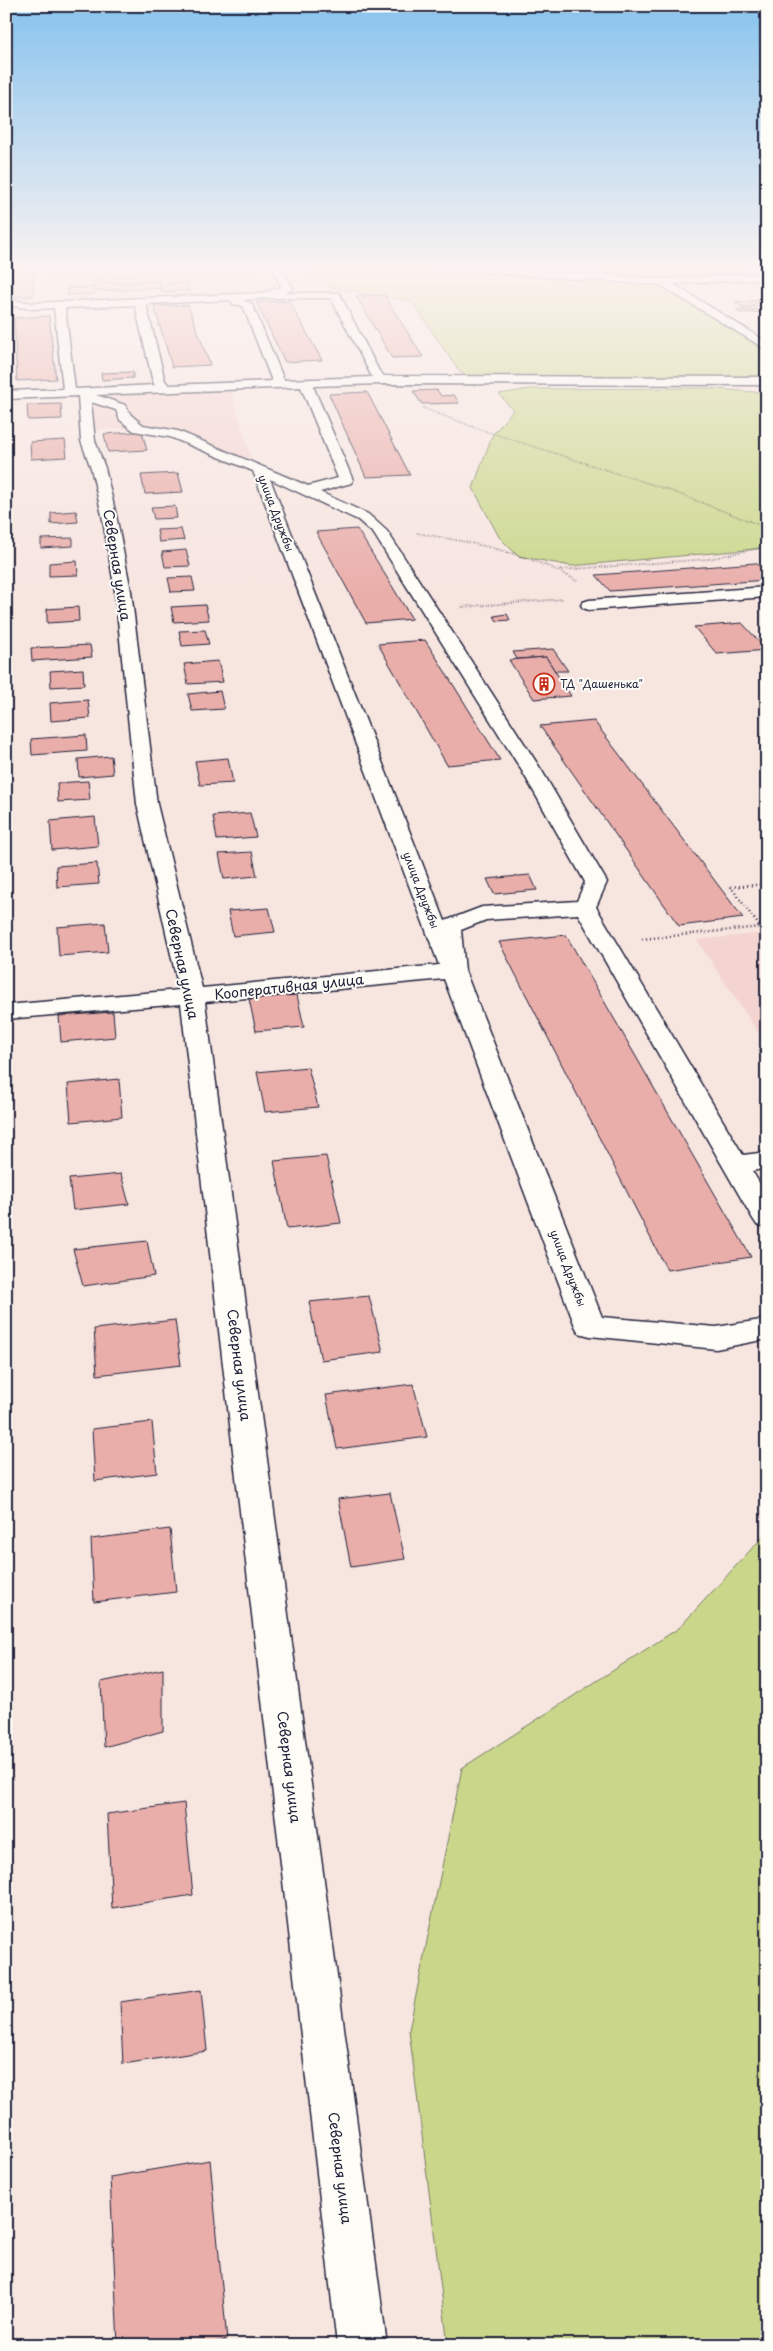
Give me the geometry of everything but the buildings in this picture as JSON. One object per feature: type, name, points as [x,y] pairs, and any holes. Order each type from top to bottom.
[{"type":"street","name":"Северная улица","points":[[75,376],[88,441],[98,468],[110,515],[123,591],[147,804],[192,996],[362,2345]]},
{"type":"street","points":[[158,376],[159,382],[164,387]]},
{"type":"street","points":[[276,376],[279,383]]},
{"type":"street","points":[[377,376],[381,380]]},
{"type":"street","points":[[6,395],[79,393],[164,387],[381,380],[767,381]]},
{"type":"street","points":[[305,382],[346,480],[306,491]]},
{"type":"street","name":"улица Дружбы","points":[[79,393],[121,408],[125,417],[139,428],[173,434],[259,469],[590,1326],[716,1338],[767,1329]]},
{"type":"street","points":[[259,469],[363,517],[376,526],[431,609],[532,771],[596,882],[585,907]]},
{"type":"street","points":[[596,602],[766,593]]},
{"type":"street","points":[[453,971],[449,927],[482,914],[585,907]]},
{"type":"street","points":[[585,907],[767,1219]]},
{"type":"street","name":"Кооперативная улица","points":[[6,1012],[453,971]]},
{"type":"street","points":[[735,1165],[767,1160]]},
{"type":"path","points":[[421,408],[479,429],[666,489],[767,528]]},
{"type":"path","points":[[376,526],[449,539],[525,556],[559,570],[596,602]]},
{"type":"path","points":[[559,570],[709,559],[767,546]]},
{"type":"path","points":[[431,609],[596,602]]},
{"type":"path","points":[[606,943],[760,927],[731,887],[767,884]]},
{"type":"shaded area","points":[[229,385],[251,457],[233,458],[173,434],[139,428],[89,430],[84,395]]},
{"type":"shaded area","points":[[767,933],[767,1046],[697,940]]},
{"type":"green space","points":[[467,376],[767,376],[767,378]]},
{"type":"green space","points":[[704,388],[767,393],[767,548],[571,566],[518,556],[499,537],[473,488],[492,436],[513,410],[499,394],[530,389]]},
{"type":"green space","points":[[767,1532],[767,2345],[448,2345],[409,2030],[462,1768],[679,1628]]},
{"type":"place","name":"ТД \"Дашенька\"","points":[[544,684]]}]
